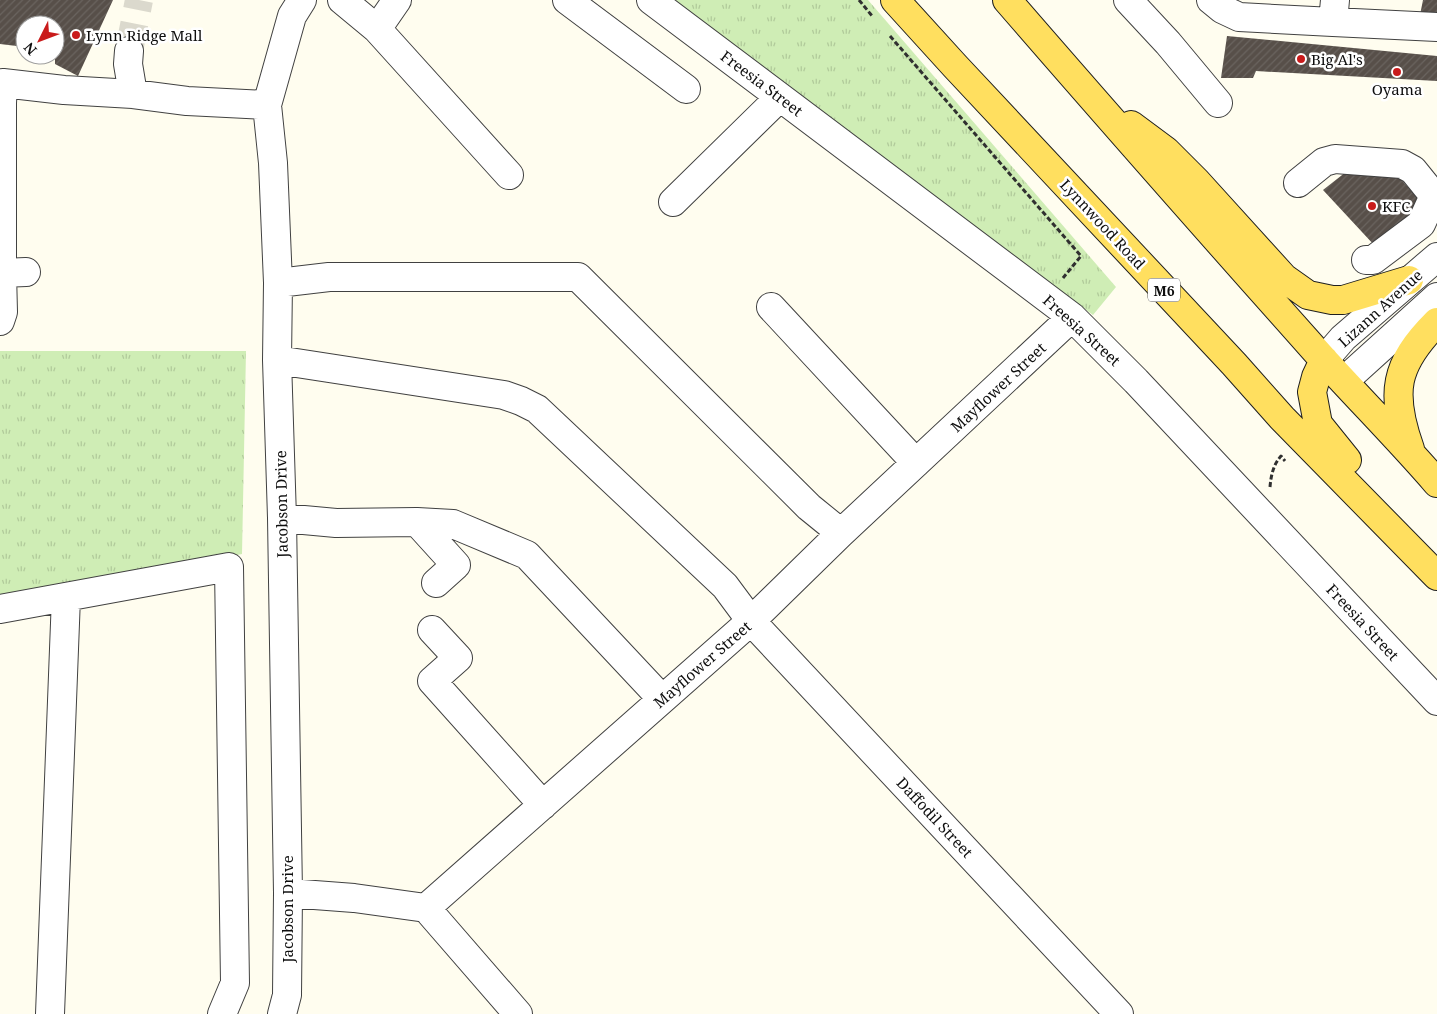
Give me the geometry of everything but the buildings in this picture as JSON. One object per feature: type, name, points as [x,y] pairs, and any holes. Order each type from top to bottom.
[{"type":"main road","name":"Lynnwood Road","points":[[895,0],[961,74],[1234,364],[1282,418],[1437,576]]},
{"type":"main road","points":[[1007,0],[1324,360],[1437,483]]},
{"type":"main road","points":[[1087,93],[1166,151],[1196,181],[1284,278],[1308,295],[1342,300],[1409,280]]},
{"type":"main road","points":[[1411,453],[1401,424],[1399,382],[1410,355],[1425,334],[1437,322]]},
{"type":"main road","points":[[1324,360],[1316,377],[1312,392],[1319,428],[1437,552]]},
{"type":"main road","points":[[1234,364],[1279,405],[1294,408],[1308,407],[1344,381]]},
{"type":"street","name":"Jacobson Drive","points":[[282,1014],[287,995],[288,893],[282,518],[277,360],[278,283],[273,164],[267,105],[292,16],[302,0]]},
{"type":"street","points":[[342,0],[377,29],[508,175]]},
{"type":"street","points":[[377,29],[397,0]]},
{"type":"street","points":[[566,0],[686,89]]},
{"type":"street","name":"Freesia Street","points":[[651,0],[1072,317],[1136,381],[1437,701]]},
{"type":"street","points":[[1128,0],[1168,43],[1218,103]]},
{"type":"street","points":[[1210,0],[1222,9],[1240,17],[1334,11],[1437,27]]},
{"type":"street","points":[[129,51],[128,64],[133,94]]},
{"type":"street","points":[[0,321],[14,272],[2,83],[64,90],[267,105]]},
{"type":"street","points":[[673,202],[780,97]]},
{"type":"street","points":[[1298,183],[1324,162],[1335,159],[1402,164],[1413,170],[1432,195],[1432,200],[1421,224],[1373,260],[1366,260]]},
{"type":"street","name":"Lizann Avenue","points":[[1324,360],[1344,338],[1437,257]]},
{"type":"street","points":[[278,283],[329,277],[578,277],[810,507],[841,533]]},
{"type":"street","name":"Lizann Avenue","points":[[1344,381],[1437,297]]},
{"type":"street","points":[[772,307],[916,463]]},
{"type":"street","name":"Mayflower Street","points":[[426,908],[751,621],[841,533],[1072,317]]},
{"type":"street","name":"Daffodil Street","points":[[277,360],[504,395],[522,401],[538,410],[725,586],[751,621],[1119,1014]]},
{"type":"street","points":[[282,518],[336,523],[417,522],[452,524],[527,555],[662,699]]},
{"type":"street","points":[[417,522],[456,565],[436,583]]},
{"type":"street","points":[[0,609],[229,567],[235,983],[222,1014]]},
{"type":"street","points":[[50,1014],[66,597]]},
{"type":"street","points":[[432,630],[458,658],[432,681],[543,804]]},
{"type":"street","points":[[288,893],[354,898],[426,908],[509,1011]]},
{"type":"path","points":[[859,0],[878,23]]},
{"type":"path","points":[[885,30],[1081,256],[1059,282]]},
{"type":"green space","points":[[664,0],[868,0],[1116,287],[1093,315]]},
{"type":"green space","points":[[0,351],[246,351],[242,554],[0,603]]},
{"type":"tunnel","points":[[129,51],[139,0]]},
{"type":"place","name":"Lynn Ridge Mall","points":[[76,35]]},
{"type":"place","name":"Big Al's","points":[[1301,59]]},
{"type":"place","name":"Oyama","points":[[1397,72]]},
{"type":"place","name":"KFC","points":[[1372,206]]}]
